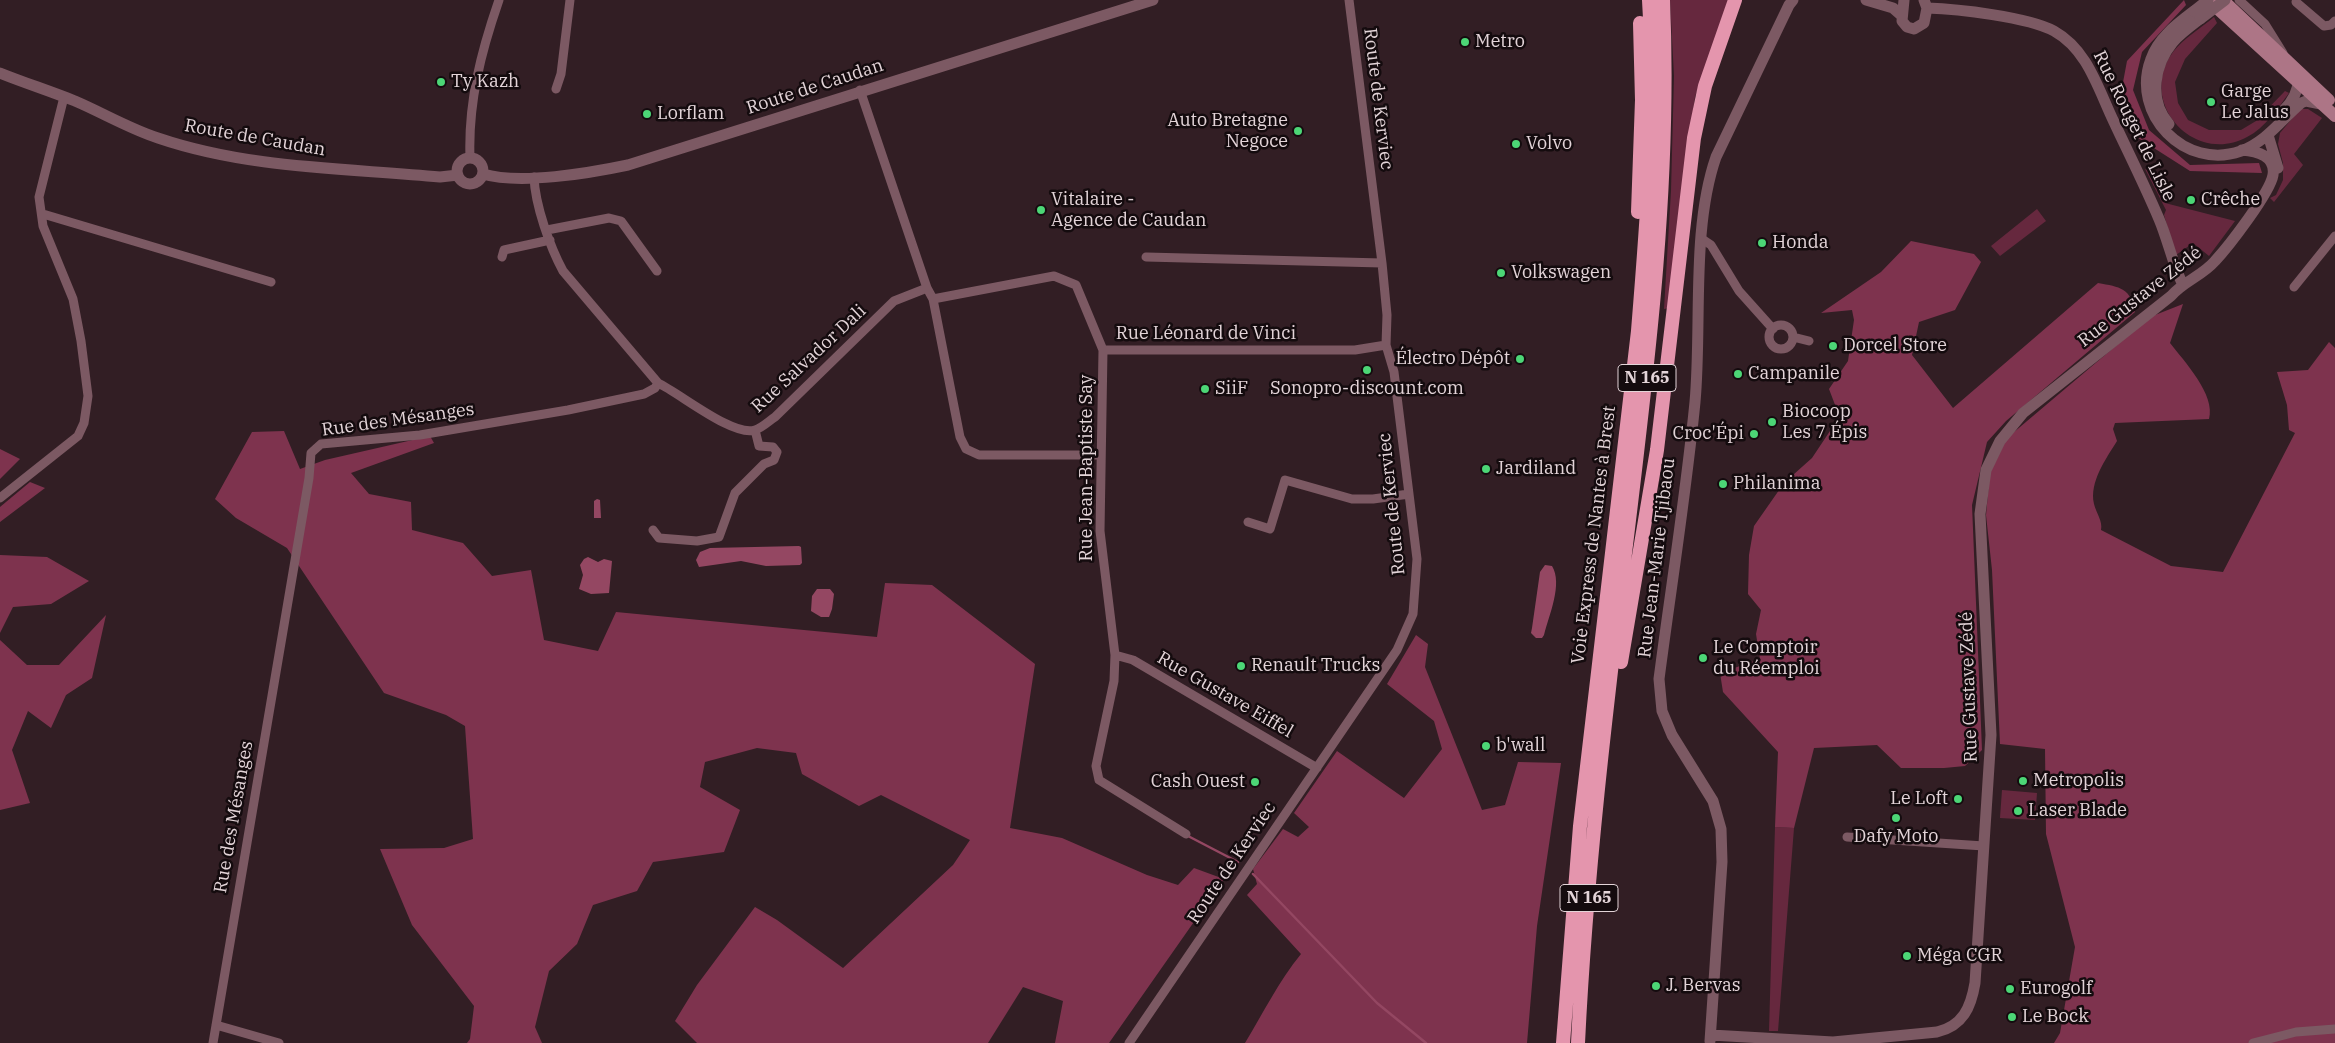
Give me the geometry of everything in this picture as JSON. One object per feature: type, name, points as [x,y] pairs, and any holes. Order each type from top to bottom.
[{"type":"highway","name":"N 165","points":[[1638,331],[1633,308],[1641,146],[1640,0]]},
{"type":"highway","name":"Voie Express de Nantes à Brest","points":[[1563,1043],[1580,826],[1638,331],[1652,102],[1649,0]]},
{"type":"highway","name":"Voie Express de Nantes à Brest","points":[[1578,1043],[1603,754],[1659,253],[1665,86],[1663,0]]},
{"type":"highway","points":[[1603,754],[1611,730],[1657,450],[1694,138],[1706,86],[1734,0]]},
{"type":"main road","points":[[2208,0],[2308,89],[2328,102],[2335,116]]},
{"type":"main road","points":[[2224,0],[2298,70],[2308,89]]},
{"type":"street","points":[[470,158],[473,101],[482,49],[499,0]]},
{"type":"street","points":[[556,89],[561,74],[570,0]]},
{"type":"street","name":"Route de Caudan","points":[[0,73],[64,97],[158,138],[228,155],[312,168],[440,177],[458,175],[463,182],[471,184],[479,181],[483,174],[497,178],[534,177],[604,170],[628,165],[860,90],[1153,0]]},
{"type":"street","name":"Route de Kerviec","points":[[1129,1043],[1397,650],[1413,614],[1417,559],[1394,372],[1386,345],[1387,315],[1382,263],[1349,0]]},
{"type":"street","name":"Rue Jean-Marie Tjibaou","points":[[1710,1039],[1722,862],[1721,829],[1713,801],[1672,735],[1662,711],[1659,679],[1695,401],[1702,239],[1710,174],[1716,157],[1793,0]]},
{"type":"street","points":[[1865,0],[1895,2],[1900,0]]},
{"type":"street","points":[[1865,0],[1894,8],[1901,15]]},
{"type":"street","points":[[1904,0],[1901,15],[1903,24],[1914,29],[1921,27],[1924,23],[1926,4]]},
{"type":"street","points":[[2208,0],[2160,61],[2156,81],[2156,98],[2160,110],[2166,120],[2182,137],[2199,145],[2214,148],[2260,141],[2294,98],[2308,89]]},
{"type":"street","points":[[2224,0],[2166,35],[2151,57],[2146,90],[2151,113],[2170,136],[2188,148],[2214,154],[2242,150],[2260,141],[2294,109],[2308,89]]},
{"type":"street","points":[[2239,0],[2265,24],[2287,60]]},
{"type":"street","points":[[2296,2],[2324,26],[2331,25],[2335,21]]},
{"type":"street","name":"Rue Rouget de Lisle","points":[[1926,4],[2031,22],[2055,32],[2072,45],[2089,68],[2139,174],[2160,220],[2173,263],[2182,283]]},
{"type":"street","points":[[860,90],[927,288],[933,299],[960,437],[966,449],[979,455],[1102,455]]},
{"type":"street","points":[[0,498],[78,436],[88,396],[81,341],[74,307],[43,226],[43,214],[39,197],[64,97]]},
{"type":"street","points":[[2252,213],[2271,192],[2278,178],[2276,161],[2260,141]]},
{"type":"street","points":[[2252,213],[2271,181],[2273,174],[2270,161],[2260,141]]},
{"type":"street","points":[[458,175],[460,163],[470,158],[480,162],[483,174]]},
{"type":"street","points":[[534,177],[538,205],[550,240],[552,252],[563,271],[658,383]]},
{"type":"street","name":"Rue Gustave Zédé","points":[[1710,1039],[1834,1042],[1947,1030],[1961,1020],[1970,1007],[1975,983],[1991,735],[1980,514],[1986,470],[2000,441],[2023,413],[2170,296],[2182,283],[2193,279],[2215,261],[2252,213]]},
{"type":"street","points":[[43,214],[271,282]]},
{"type":"street","points":[[547,230],[609,218],[621,222],[657,271]]},
{"type":"street","points":[[1702,239],[1711,246],[1739,291],[1773,328]]},
{"type":"street","points":[[502,257],[504,250],[550,240]]},
{"type":"street","points":[[2294,287],[2334,241]]},
{"type":"street","points":[[1146,257],[1382,263]]},
{"type":"street","name":"Rue Léonard de Vinci","points":[[933,299],[1054,276],[1076,285],[1103,350],[1355,350],[1386,345]]},
{"type":"street","name":"Rue Salvador Dali","points":[[658,383],[675,391],[725,424],[742,430],[755,430],[775,417],[894,301],[927,288]]},
{"type":"street","points":[[1784,325],[1791,329],[1793,337],[1788,347],[1777,348],[1770,339],[1773,328],[1784,325]]},
{"type":"street","points":[[1793,337],[1809,341]]},
{"type":"street","name":"Rue Jean-Baptiste Say","points":[[1103,350],[1100,531],[1115,655],[1114,681],[1096,766],[1098,780],[1186,834]]},
{"type":"street","name":"Rue des Mésanges","points":[[213,1043],[309,478],[311,452],[321,444],[420,435],[576,408],[644,394],[655,388],[658,383]]},
{"type":"street","points":[[653,530],[659,538],[697,541],[719,537],[736,493],[764,464],[774,460],[777,452],[772,447],[759,446],[755,430]]},
{"type":"street","points":[[1248,522],[1270,529],[1285,480],[1352,499],[1373,500],[1409,494]]},
{"type":"street","name":"Rue Gustave Eiffel","points":[[1115,655],[1133,660],[1317,768]]},
{"type":"street","points":[[1847,837],[1984,846]]},
{"type":"street","points":[[216,1025],[279,1043]]},
{"type":"street","points":[[2254,1043],[2296,1032],[2335,1029]]},
{"type":"shaded area","points":[[1670,0],[1728,0],[1695,97],[1681,195],[1669,308],[1664,309],[1671,191],[1674,76]]},
{"type":"shaded area","points":[[2184,0],[2186,5],[2142,52],[2133,90],[2149,130],[2190,165],[2259,163],[2262,173],[2190,171],[2135,136],[2121,93],[2127,61]]},
{"type":"shaded area","points":[[2214,17],[2217,23],[2185,59],[2175,82],[2178,103],[2188,120],[2209,130],[2241,130],[2256,121],[2285,91],[2289,93],[2271,117],[2254,133],[2227,144],[2208,143],[2191,136],[2176,124],[2166,109],[2162,90],[2163,71],[2173,52],[2187,38]]},
{"type":"shaded area","points":[[2300,109],[2308,109],[2322,118],[2294,154],[2303,165],[2274,202],[2270,198],[2276,195],[2283,180],[2283,163],[2278,144],[2280,133]]},
{"type":"shaded area","points":[[2145,169],[2156,174],[2153,180],[2163,185],[2159,192],[2167,197],[2165,203],[2235,221],[2209,256],[2193,243],[2176,255],[2164,215],[2166,210]]},
{"type":"shaded area","points":[[2037,209],[2046,221],[2000,256],[1991,246]]},
{"type":"shaded area","points":[[1911,241],[1974,254],[1981,262],[1955,310],[1919,322],[1912,355],[1953,408],[2098,283],[2118,288],[2127,293],[2131,298],[2135,312],[2006,421],[1987,442],[1972,505],[1982,750],[1965,766],[1901,768],[1877,745],[1814,748],[1794,828],[1775,827],[1778,752],[1723,692],[1720,673],[1760,659],[1756,634],[1761,610],[1748,594],[1749,555],[1754,526],[1784,483],[1812,458],[1836,422],[1837,410],[1829,389],[1848,361],[1854,320],[1852,310],[1821,313],[1881,272]]},
{"type":"shaded area","points":[[2183,304],[2170,343],[2203,389],[2210,410],[2209,419],[2115,423],[2113,429],[2117,441],[2096,479],[2093,496],[2101,523],[2101,530],[2171,566],[2223,572],[2295,433],[2289,430],[2287,405],[2277,372],[2308,370],[2329,342],[2335,348],[2335,1043],[2054,1043],[2060,1033],[2075,947],[2046,834],[2045,749],[2000,744],[1992,570],[1986,515],[1990,473],[2007,438],[2150,317]]},
{"type":"shaded area","points":[[284,431],[300,469],[325,460],[430,436],[434,443],[351,473],[369,494],[411,502],[412,530],[463,543],[492,576],[531,570],[544,640],[598,651],[616,612],[877,637],[885,583],[932,585],[1035,664],[1010,828],[1062,838],[1147,875],[1178,885],[1194,868],[1224,879],[1109,1043],[1055,1043],[1063,1001],[1023,987],[988,1043],[697,1043],[675,1021],[697,985],[755,907],[777,920],[843,968],[953,865],[970,840],[881,795],[859,806],[802,774],[796,753],[757,748],[705,762],[700,787],[740,810],[724,852],[653,862],[637,891],[593,905],[577,944],[549,971],[535,1027],[542,1043],[467,1043],[470,1039],[474,1006],[412,925],[380,849],[444,848],[473,839],[465,726],[446,715],[384,693],[287,548],[236,518],[215,499],[252,432]]},
{"type":"shaded area","points":[[0,449],[20,459],[0,479]]},
{"type":"shaded area","points":[[30,482],[45,488],[0,522],[0,507]]},
{"type":"shaded area","points":[[600,500],[601,518],[594,518],[594,501]]},
{"type":"shaded area","points":[[801,547],[802,563],[800,565],[766,566],[741,561],[699,567],[696,560],[700,552],[710,548]]},
{"type":"shaded area","points":[[0,555],[47,557],[89,581],[51,604],[13,607],[0,633]]},
{"type":"shaded area","points":[[588,557],[598,562],[604,559],[612,561],[609,593],[591,594],[579,589],[583,575],[580,565]]},
{"type":"shaded area","points":[[1545,565],[1552,566],[1555,573],[1556,590],[1544,635],[1542,638],[1536,638],[1531,633],[1540,572]]},
{"type":"shaded area","points":[[817,589],[830,589],[834,594],[829,617],[821,617],[811,611],[812,596]]},
{"type":"shaded area","points":[[106,615],[92,678],[66,695],[51,728],[28,711],[12,750],[30,803],[0,810],[0,640],[27,665],[59,665]]},
{"type":"shaded area","points":[[1416,635],[1428,644],[1425,667],[1482,810],[1505,805],[1518,762],[1561,763],[1537,926],[1527,1043],[1245,1043],[1278,986],[1301,954],[1247,895],[1257,884],[1253,869],[1283,829],[1298,837],[1309,827],[1294,813],[1337,751],[1404,798],[1442,749],[1434,721],[1387,684]]},
{"type":"shaded area","name":"Laser Blade","points":[[2002,790],[2037,793],[2035,820],[2000,818]]},
{"type":"shaded area","points":[[1775,827],[1794,828],[1778,1031],[1769,1031]]},
{"type":"waterway","points":[[1188,836],[1238,862]]},
{"type":"waterway","points":[[1253,874],[1377,1003],[1426,1043]]},
{"type":"place","name":"Metro","points":[[1465,42]]},
{"type":"place","name":"Ty Kazh","points":[[441,82]]},
{"type":"place","name":"Garge Le Jalus","points":[[2211,102]]},
{"type":"place","name":"Lorflam","points":[[647,114]]},
{"type":"place","name":"Auto Bretagne Negoce","points":[[1298,131]]},
{"type":"place","name":"Volvo","points":[[1516,144]]},
{"type":"place","name":"Crêche","points":[[2191,200]]},
{"type":"place","name":"Vitalaire - Agence de Caudan","points":[[1041,210]]},
{"type":"place","name":"Honda","points":[[1762,243]]},
{"type":"place","name":"Volkswagen","points":[[1501,273]]},
{"type":"place","name":"Dorcel Store","points":[[1833,346]]},
{"type":"place","name":"Électro Dépôt","points":[[1520,359]]},
{"type":"place","name":"Sonopro-discount.com","points":[[1367,370]]},
{"type":"place","name":"Campanile","points":[[1738,374]]},
{"type":"place","name":"SiiF","points":[[1205,389]]},
{"type":"place","name":"Biocoop Les 7 Épis","points":[[1772,422]]},
{"type":"place","name":"Croc'Épi","points":[[1754,434]]},
{"type":"place","name":"Jardiland","points":[[1486,469]]},
{"type":"place","name":"Philanima","points":[[1723,484]]},
{"type":"place","name":"Le Comptoir du Réemploi","points":[[1703,658]]},
{"type":"place","name":"Renault Trucks","points":[[1241,666]]},
{"type":"place","name":"b'wall","points":[[1486,746]]},
{"type":"place","name":"Metropolis","points":[[2023,781]]},
{"type":"place","name":"Cash Ouest","points":[[1255,782]]},
{"type":"place","name":"Le Loft","points":[[1958,799]]},
{"type":"place","name":"Laser Blade","points":[[2018,811]]},
{"type":"place","name":"Dafy Moto","points":[[1896,818]]},
{"type":"place","name":"Méga CGR","points":[[1907,956]]},
{"type":"place","name":"J. Bervas","points":[[1656,986]]},
{"type":"place","name":"Eurogolf","points":[[2010,989]]},
{"type":"place","name":"Le Bock","points":[[2012,1017]]}]
